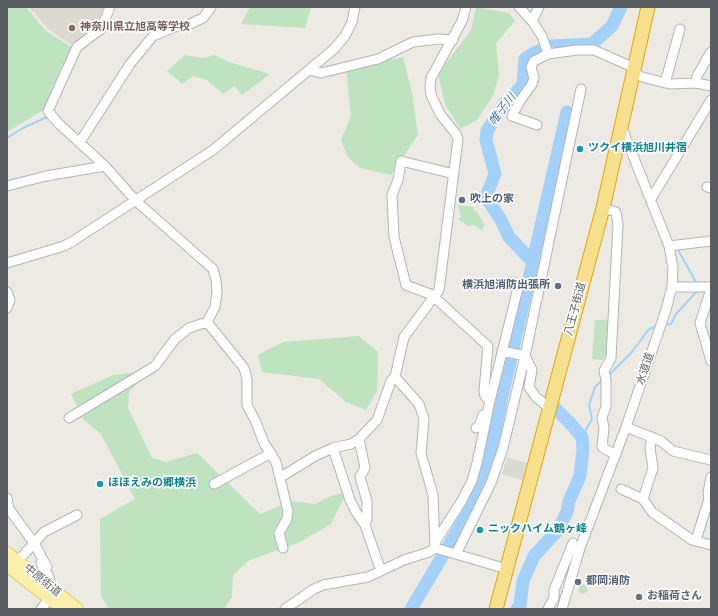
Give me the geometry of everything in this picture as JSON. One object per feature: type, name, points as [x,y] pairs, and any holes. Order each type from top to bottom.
[{"type":"highway","name":"八王子街道","points":[[496,609],[603,208],[648,7]]},
{"type":"main road","name":"中原街道","points":[[7,553],[12,563],[51,593],[77,609]]},
{"type":"main road","name":"中原街道","points":[[51,593],[64,609]]},
{"type":"street","points":[[69,418],[155,366],[175,340],[189,328],[207,322],[214,307],[216,292],[216,280],[213,269],[136,201],[105,166],[58,123],[48,111],[77,47],[101,29],[110,7]]},
{"type":"street","points":[[80,142],[130,64],[153,36],[174,27],[188,25],[203,18],[211,7]]},
{"type":"street","points":[[7,263],[64,246],[213,150],[334,49],[345,36],[352,22],[355,7]]},
{"type":"street","points":[[281,477],[315,456],[333,448],[351,444],[359,439],[377,420],[391,381],[395,377],[404,337],[439,290],[458,140],[456,134],[440,114],[431,95],[430,86],[434,73],[462,21],[466,7]]},
{"type":"street","points":[[519,7],[532,21],[547,49]]},
{"type":"street","points":[[532,21],[539,7]]},
{"type":"street","points":[[665,83],[680,29]]},
{"type":"street","points":[[309,70],[321,73],[378,59],[413,42],[438,39],[453,40]]},
{"type":"street","points":[[537,125],[512,116],[532,84],[534,78],[531,67],[534,61],[547,49],[594,50],[630,66],[633,72],[642,77],[665,83],[696,83],[711,86]]},
{"type":"street","points":[[696,83],[697,76],[711,52]]},
{"type":"street","points":[[453,554],[491,483],[503,448],[581,89]]},
{"type":"street","points":[[651,199],[711,100]]},
{"type":"street","name":"水道道","points":[[562,609],[580,548],[626,427],[666,310],[672,287],[673,268],[669,246],[622,128]]},
{"type":"street","points":[[454,174],[401,161],[398,180],[392,195],[394,237],[406,285],[435,297],[488,346],[484,391],[485,396],[490,403]]},
{"type":"street","points":[[7,186],[46,176],[105,166]]},
{"type":"street","points":[[603,208],[616,212],[618,225],[611,358],[604,371],[606,380],[606,407],[602,417],[604,428],[602,446],[616,455]]},
{"type":"street","points":[[669,246],[711,242]]},
{"type":"street","points":[[285,609],[314,589],[323,585],[368,577],[404,560],[429,552],[436,546],[462,502],[472,481],[519,284],[514,282]]},
{"type":"street","points":[[672,287],[711,288],[700,323],[711,361]]},
{"type":"street","points":[[7,292],[10,300],[7,308]]},
{"type":"street","points":[[207,322],[244,368],[247,379],[247,405],[276,462],[281,477],[288,512],[287,519],[279,533],[283,548]]},
{"type":"street","points":[[503,351],[522,355],[532,370],[530,387],[536,397],[549,408]]},
{"type":"street","points":[[395,377],[419,404],[424,419],[421,453],[433,495],[436,546]]},
{"type":"street","points":[[476,428],[480,424],[485,407],[490,403]]},
{"type":"street","points":[[626,427],[661,440],[673,451],[711,460]]},
{"type":"street","points":[[643,499],[653,468],[650,448],[652,437]]},
{"type":"street","points":[[359,439],[365,468],[360,477],[367,501],[365,525]]},
{"type":"street","points":[[333,448],[350,500],[365,525],[381,571]]},
{"type":"street","points":[[214,484],[271,453]]},
{"type":"street","points":[[696,540],[709,500],[708,493],[711,478]]},
{"type":"street","points":[[621,489],[643,499],[652,512],[692,540],[711,545]]},
{"type":"street","points":[[7,498],[8,509],[48,567]]},
{"type":"street","points":[[12,563],[44,532],[77,515]]},
{"type":"street","points":[[548,609],[554,598],[554,590],[573,543]]},
{"type":"street","points":[[33,544],[49,577],[51,593],[41,609]]},
{"type":"street","points":[[436,546],[453,554],[507,569]]},
{"type":"shaded area","name":"神奈川県立旭高等学校","points":[[29,7],[107,7],[99,26],[73,46],[48,29]]},
{"type":"shaded area","points":[[507,457],[527,463],[522,480],[502,474]]},
{"type":"green space","points":[[7,7],[26,7],[46,31],[73,48],[45,109],[7,132]]},
{"type":"green space","points":[[250,7],[311,7],[305,28],[241,24]]},
{"type":"green space","points":[[476,7],[509,13],[515,21],[496,43],[499,75],[493,96],[476,121],[460,129],[445,104],[438,74],[471,30]]},
{"type":"green space","points":[[185,55],[203,58],[214,55],[229,62],[270,74],[242,95],[234,86],[223,94],[207,80],[193,76],[182,84],[167,71]]},
{"type":"green space","points":[[403,57],[412,93],[418,135],[391,175],[360,168],[348,157],[341,140],[351,116],[346,69]]},
{"type":"green space","points":[[458,205],[473,207],[474,211],[477,212],[485,225],[481,230],[474,225],[468,226],[458,219],[461,217]]},
{"type":"green space","points":[[595,320],[609,320],[608,355],[602,360],[592,359]]},
{"type":"green space","points":[[359,336],[378,352],[377,391],[366,410],[346,402],[319,379],[262,372],[258,355],[283,342]]},
{"type":"green space","points":[[133,373],[143,378],[129,392],[128,408],[152,458],[166,462],[197,453],[260,514],[292,501],[315,504],[331,496],[347,492],[331,524],[300,542],[248,561],[233,575],[232,597],[224,609],[109,609],[101,596],[100,519],[135,499],[101,434],[84,420],[71,394],[113,375]]},
{"type":"green space","points":[[581,585],[585,585],[587,589],[585,593],[581,593],[579,591],[579,587]]},
{"type":"waterway","name":"帷子川","points":[[533,261],[509,237],[501,220],[486,197],[495,174],[486,140],[487,131],[504,104],[523,85],[525,59],[534,53],[551,46],[592,44],[612,26],[621,7]]},
{"type":"waterway","points":[[411,609],[474,503],[489,464],[501,401],[567,112]]},
{"type":"waterway","points":[[7,138],[23,128],[47,117]]},
{"type":"waterway","points":[[677,248],[697,284]]},
{"type":"waterway","points":[[664,325],[671,324],[676,314],[697,291]]},
{"type":"waterway","points":[[608,376],[631,353],[649,329],[658,326]]},
{"type":"waterway","points":[[582,437],[592,419],[589,405],[595,387],[603,379]]},
{"type":"waterway","points":[[517,609],[520,605],[523,581],[534,556],[558,530],[567,512],[569,501],[580,476],[583,449],[582,437],[553,406]]},
{"type":"place","name":"神奈川県立旭高等学校","points":[[72,28]]},
{"type":"place","name":"ツクイ横浜旭川井宿","points":[[580,149]]},
{"type":"place","name":"吹上の家","points":[[462,200]]},
{"type":"place","name":"横浜旭消防出張所","points":[[558,286]]},
{"type":"place","name":"ほほえみの郷横浜","points":[[100,484]]},
{"type":"place","name":"ニックハイム鶴ヶ峰","points":[[480,530]]},
{"type":"place","name":"都岡消防","points":[[578,582]]},
{"type":"place","name":"お稲荷さん","points":[[639,597]]}]
